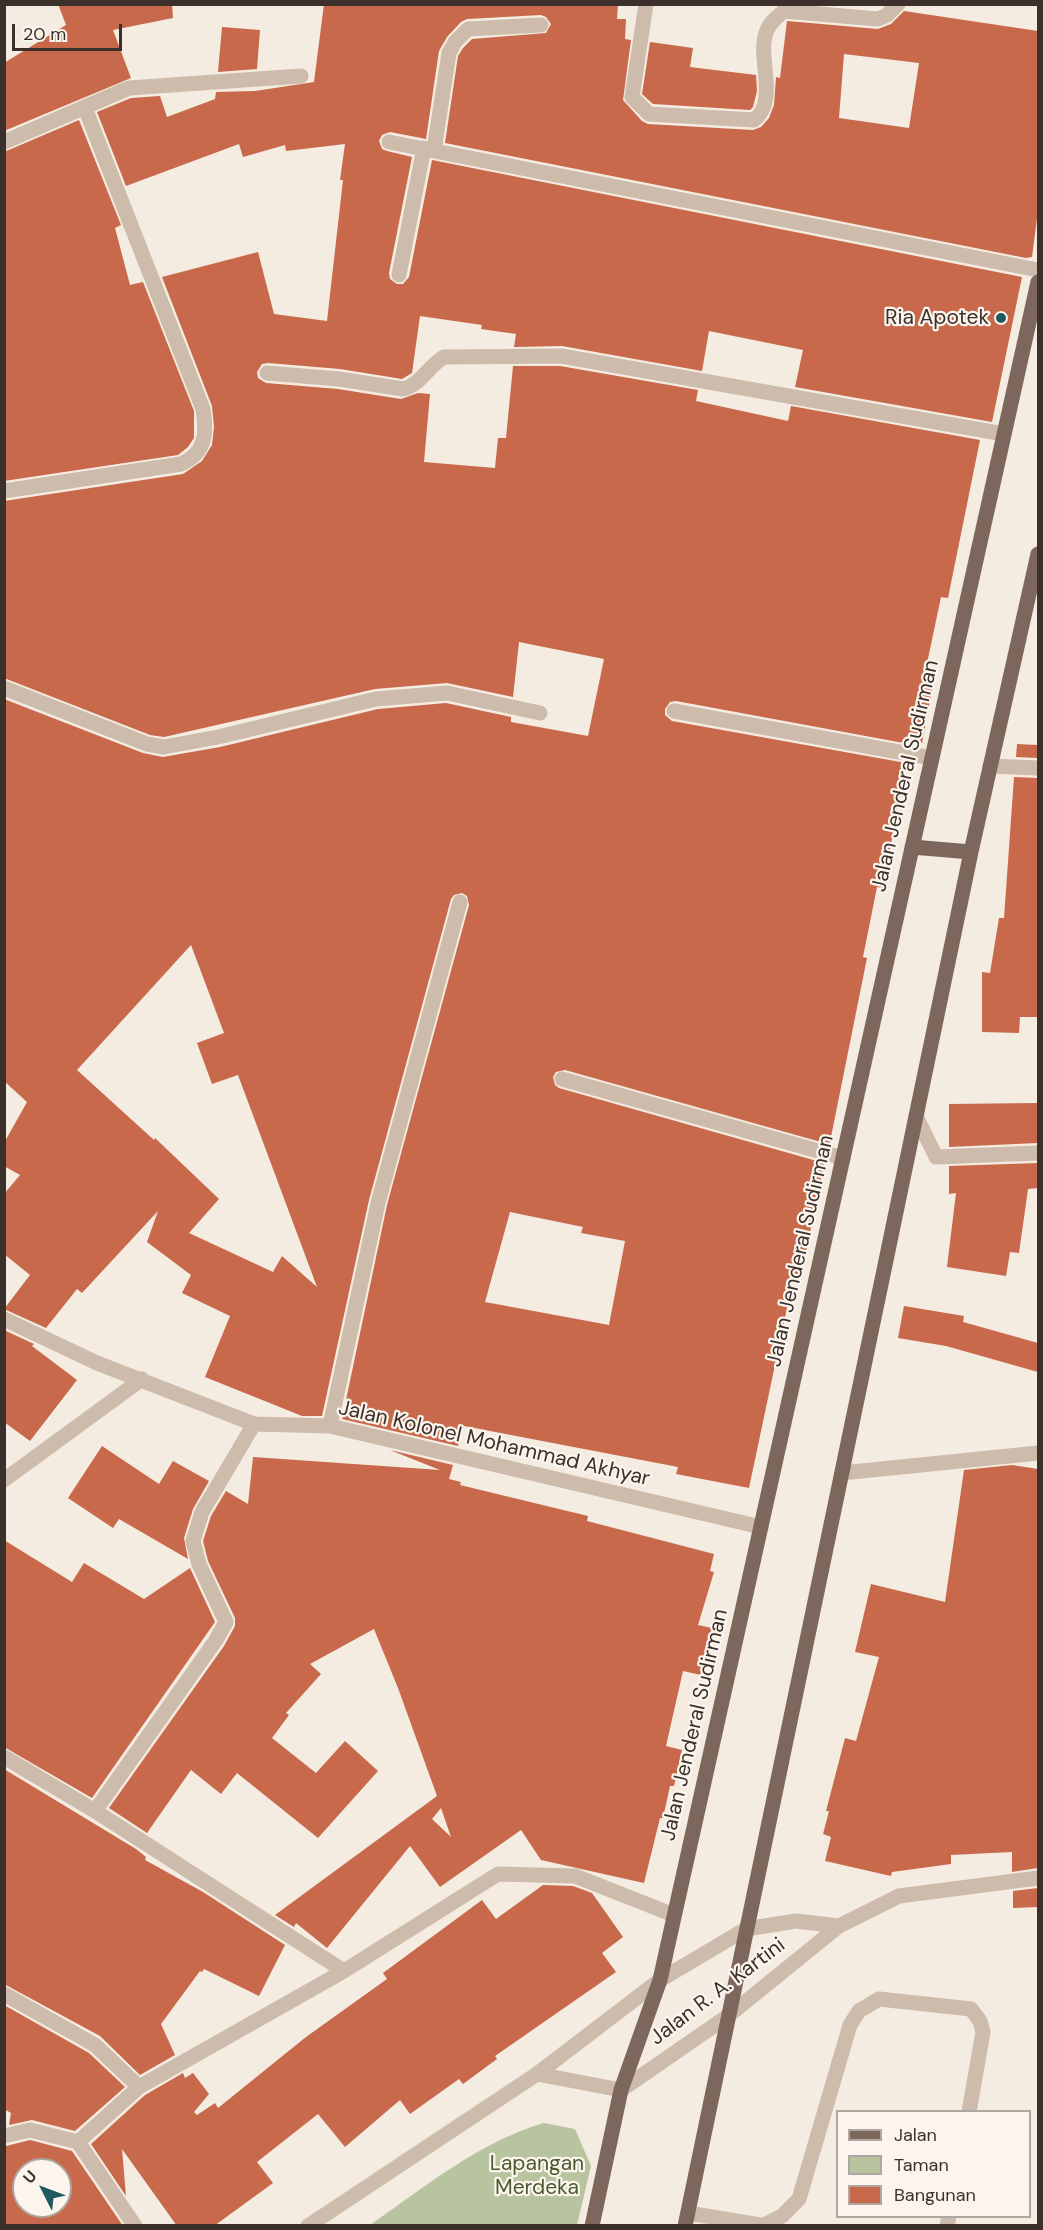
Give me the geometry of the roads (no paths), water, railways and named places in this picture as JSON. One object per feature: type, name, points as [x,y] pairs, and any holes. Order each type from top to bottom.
[{"type":"main road","name":"Jalan Jenderal Sudirman","points":[[592,2226],[621,2090],[660,1980],[1038,282]]},
{"type":"main road","points":[[686,2220],[971,852],[1038,554]]},
{"type":"main road","points":[[912,847],[971,852]]},
{"type":"street","points":[[646,4],[632,97],[638,106],[649,114],[754,120],[765,107],[765,33],[773,20],[784,11],[878,19],[887,15],[898,4]]},
{"type":"street","points":[[399,275],[429,149],[448,53],[468,29],[541,25]]},
{"type":"street","points":[[4,142],[129,88],[301,76]]},
{"type":"street","points":[[4,491],[181,464],[192,459],[200,451],[204,440],[203,409],[85,108]]},
{"type":"street","points":[[388,142],[1038,270]]},
{"type":"street","points":[[267,373],[339,379],[403,389],[412,387],[433,363],[444,357],[561,356],[1004,434]]},
{"type":"street","points":[[4,688],[147,744],[164,747],[218,737],[376,699],[447,693],[540,713]]},
{"type":"street","points":[[674,711],[932,758]]},
{"type":"street","points":[[990,766],[1038,768]]},
{"type":"street","points":[[330,1426],[378,1203],[460,902]]},
{"type":"street","points":[[562,1079],[843,1158]]},
{"type":"street","points":[[916,1116],[936,1157],[1038,1152]]},
{"type":"street","name":"Jalan Kolonel Mohammad Akhyar","points":[[4,1319],[97,1363],[254,1424],[330,1426],[761,1527]]},
{"type":"street","points":[[4,1480],[142,1379]]},
{"type":"street","points":[[95,1811],[216,1640],[226,1622],[199,1564],[193,1541],[201,1512],[254,1424]]},
{"type":"street","points":[[842,1473],[1038,1453]]},
{"type":"street","points":[[4,1757],[95,1811],[344,1971]]},
{"type":"street","points":[[78,2142],[139,2087],[344,1971],[498,1874],[575,1876],[674,1915]]},
{"type":"street","name":"Jalan R. A. Kartini","points":[[621,2090],[728,2016],[838,1926],[899,1896],[1038,1878]]},
{"type":"street","name":"Jalan R. A. Kartini","points":[[308,2226],[537,2074],[660,1980],[746,1929],[796,1921],[838,1926]]},
{"type":"street","points":[[4,1994],[95,2045],[139,2087]]},
{"type":"street","points":[[686,2220],[766,2225],[782,2216],[799,2199],[850,2025],[859,2011],[879,1999],[971,2008],[980,2021],[983,2031],[969,2110]]},
{"type":"street","points":[[537,2074],[621,2090]]},
{"type":"street","points":[[4,2136],[30,2130],[78,2142],[135,2226]]},
{"type":"place","name":"Ria Apotek","points":[[1001,318]]},
{"type":"park label","name":"Lapangan Merdeka","points":[[537,2176]]}]
